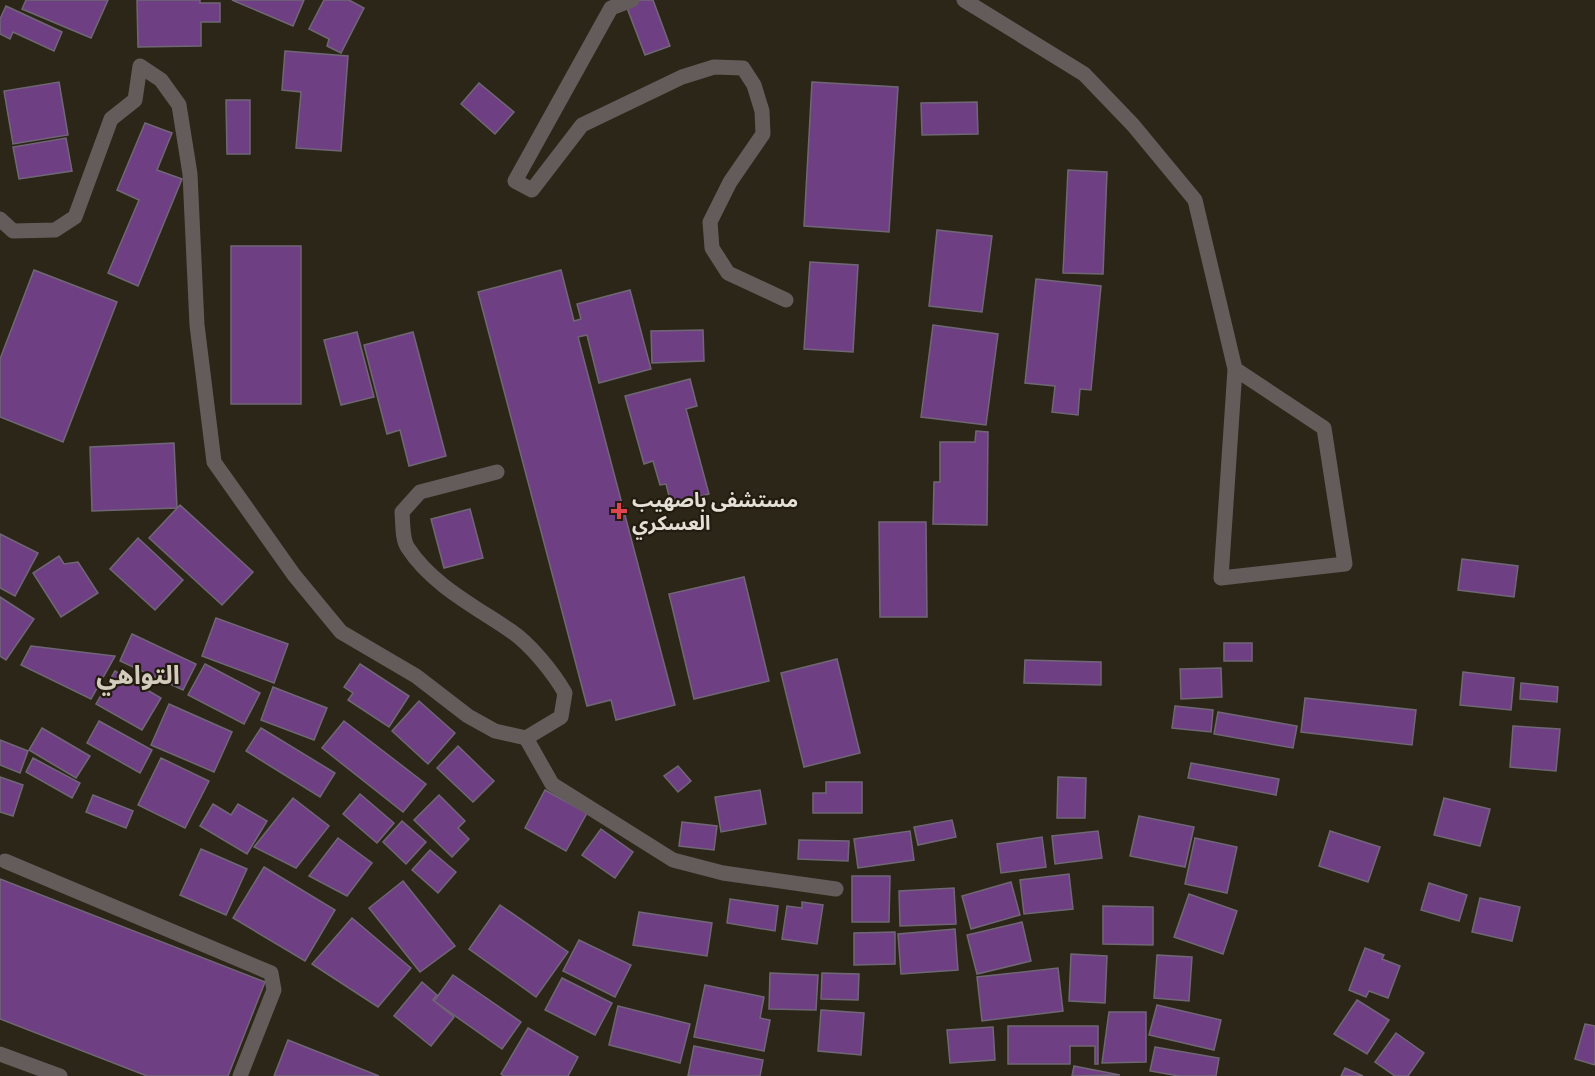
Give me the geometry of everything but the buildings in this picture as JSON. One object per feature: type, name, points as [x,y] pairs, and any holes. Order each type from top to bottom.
[{"type":"street","points":[[632,0],[610,8],[515,182],[532,190],[582,125],[682,76],[714,67],[743,68],[754,85],[762,111],[764,134],[730,182],[710,222],[711,248],[728,273],[786,300]]},
{"type":"street","points":[[964,0],[1084,74],[1133,125],[1195,200],[1235,369],[1221,578],[1345,564],[1324,428],[1235,369]]},
{"type":"street","points":[[0,219],[13,231],[55,230],[75,217],[111,119],[135,100],[140,66],[162,80],[179,105],[190,174],[197,325],[214,462],[294,575],[341,632],[416,676],[468,716],[495,731],[526,738],[561,717],[565,693],[553,672],[513,632],[430,574],[406,546],[402,512],[420,492],[497,472]]},
{"type":"street","points":[[526,738],[552,784],[673,860],[723,873],[836,889]]},
{"type":"street","points":[[5,861],[271,973],[274,990],[240,1076]]},
{"type":"street","points":[[0,1054],[60,1076]]},
{"type":"place","name":"مستشفى باصهيب العسكري","points":[[619,511]]},
{"type":"district","name":"التواهي","points":[[138,675]]}]
